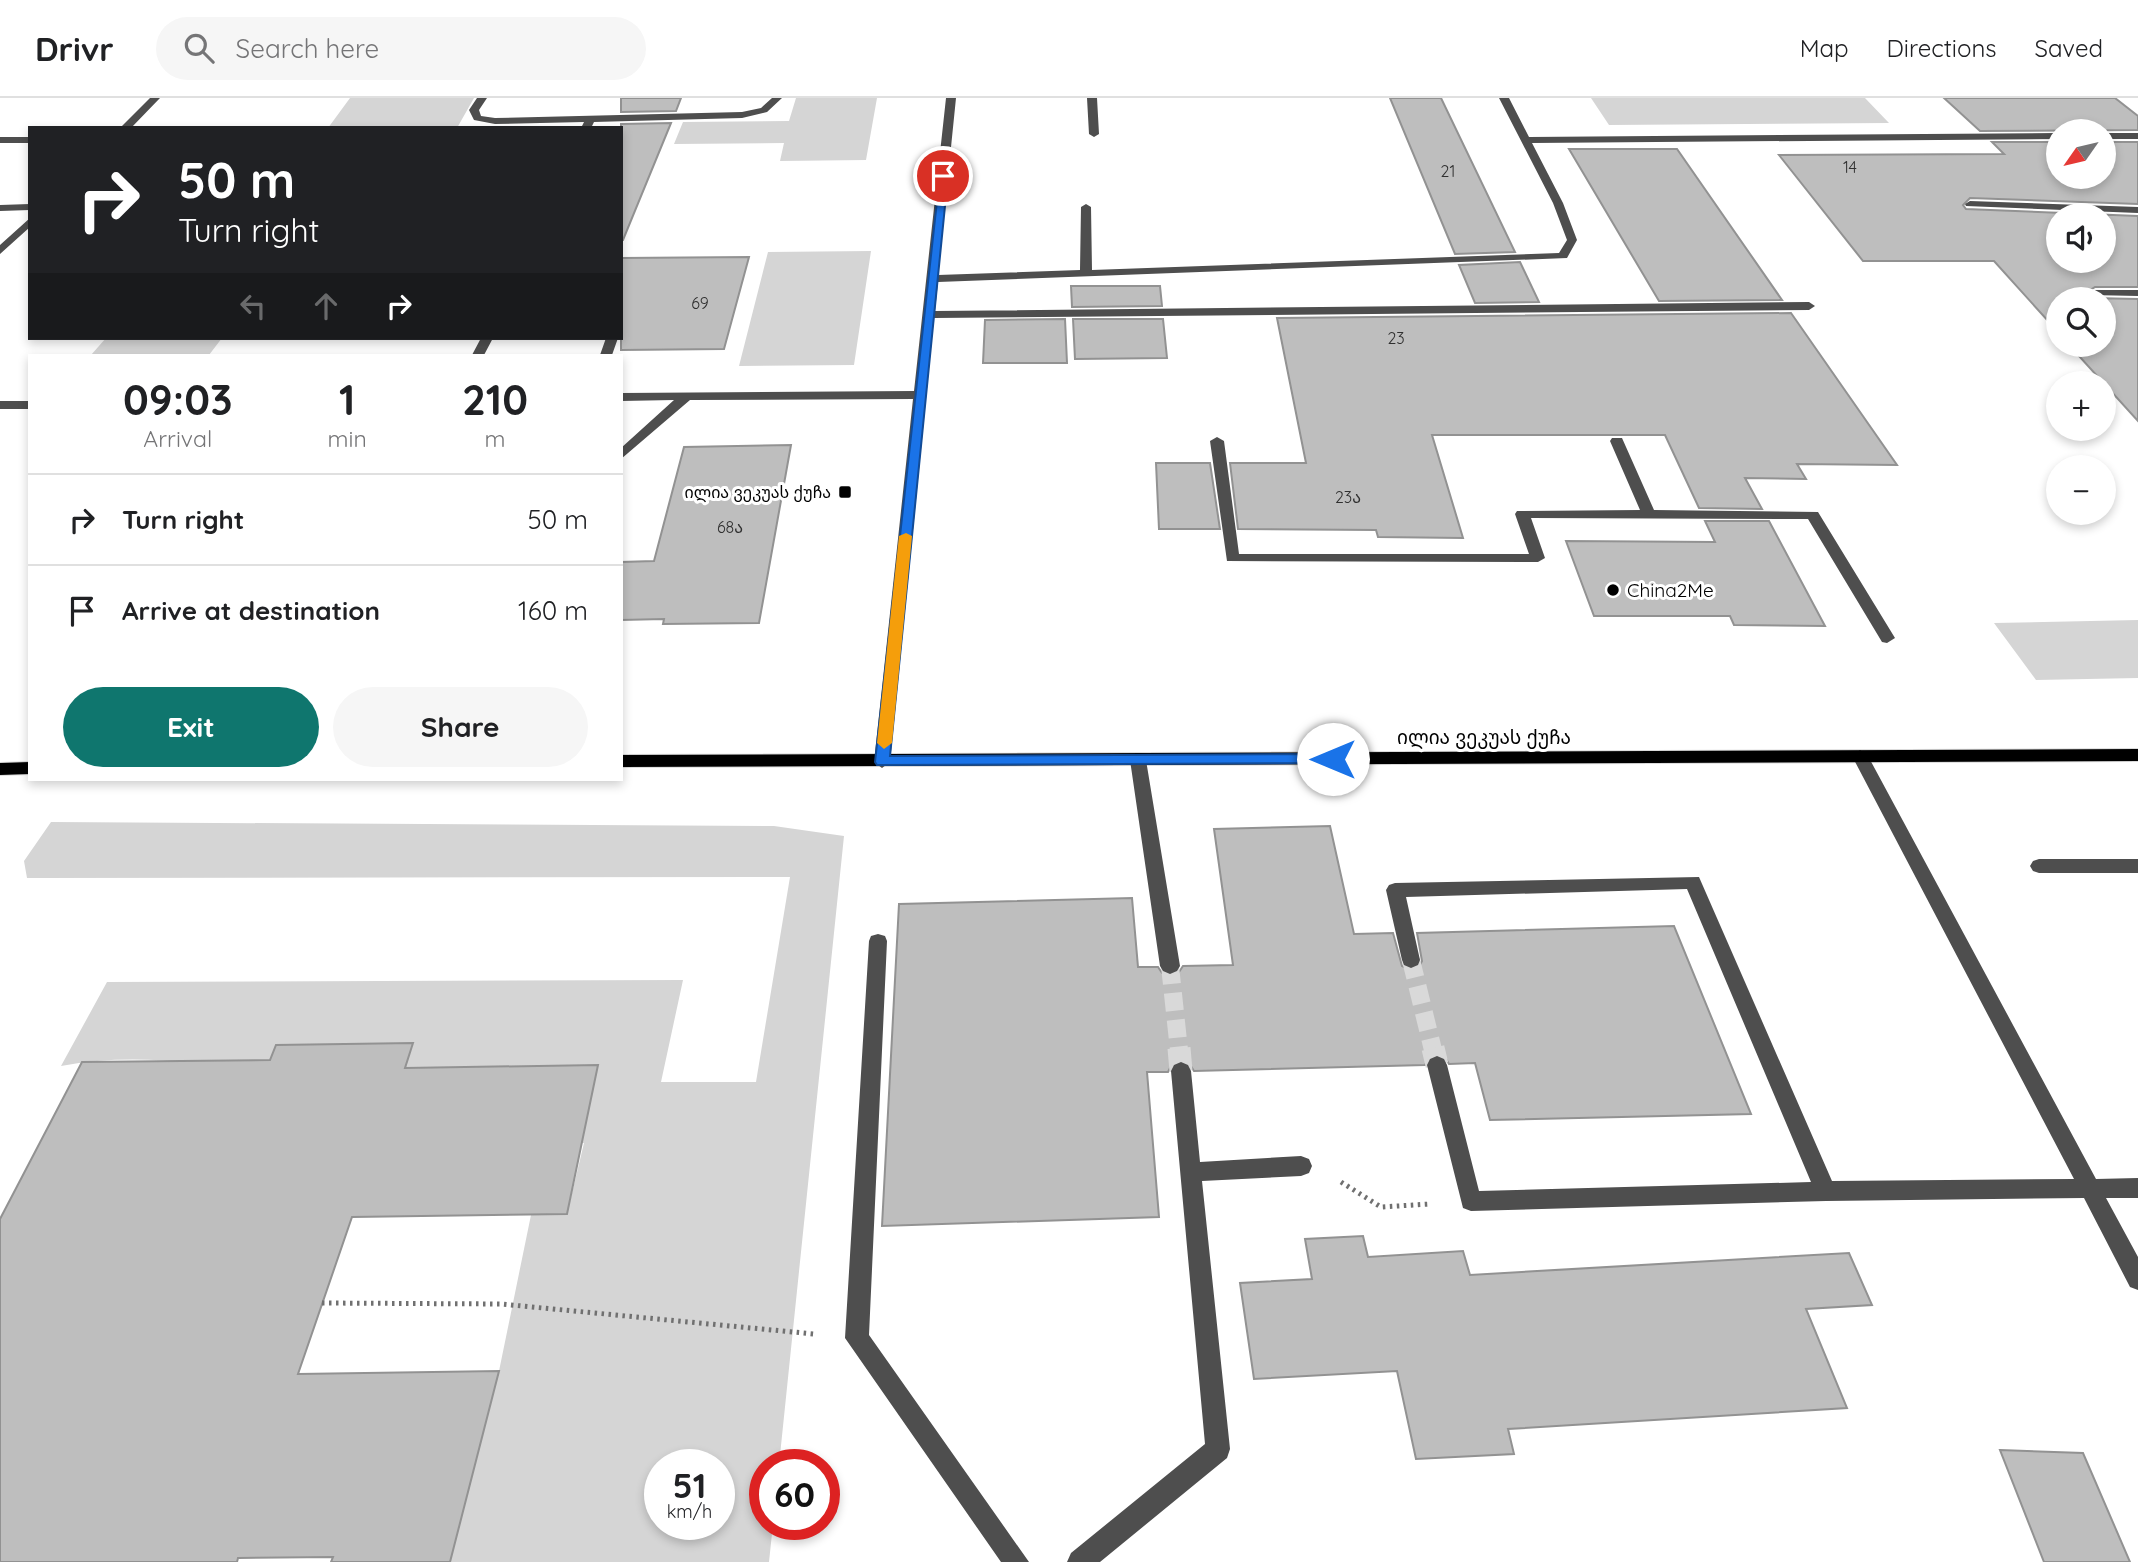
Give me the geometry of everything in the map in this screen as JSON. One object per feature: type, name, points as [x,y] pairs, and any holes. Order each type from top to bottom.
[{"type":"main road","name":"ილია ვეკუას ქუჩა","points":[[623,761],[800,758],[882,762],[2138,755]]},
{"type":"main road","points":[[0,769],[28,768]]},
{"type":"street","points":[[127,126],[155,98]]},
{"type":"street","points":[[482,98],[474,110],[477,118],[588,124],[742,115],[764,110],[777,98]]},
{"type":"street","points":[[882,762],[951,98]]},
{"type":"street","points":[[1092,98],[1094,134]]},
{"type":"street","points":[[932,279],[1563,256],[1572,240],[1558,203],[1504,98]]},
{"type":"street","points":[[1526,140],[2046,136]]},
{"type":"street","points":[[2116,136],[2138,136]]},
{"type":"street","points":[[0,140],[28,140]]},
{"type":"street","points":[[1970,204],[2138,210]]},
{"type":"street","points":[[0,208],[28,207]]},
{"type":"street","points":[[1086,207],[1086,273]]},
{"type":"street","points":[[0,251],[28,223]]},
{"type":"street","points":[[2116,293],[2138,293]]},
{"type":"street","points":[[929,315],[1810,306]]},
{"type":"street","points":[[623,397],[920,395]]},
{"type":"street","points":[[623,453],[687,396]]},
{"type":"street","points":[[0,405],[28,405]]},
{"type":"street","points":[[1217,441],[1232,558],[1538,558],[1522,514],[1813,515],[1887,638]]},
{"type":"street","points":[[1617,441],[1649,514]]},
{"type":"street","points":[[1860,756],[2138,1279]]},
{"type":"street","points":[[1138,760],[1170,966]]},
{"type":"street","points":[[2039,866],[2138,866]]},
{"type":"street","points":[[1411,960],[1395,890],[1693,882],[1826,1191]]},
{"type":"street","points":[[878,941],[857,1338],[1016,1562]]},
{"type":"street","points":[[1437,1065],[1471,1201],[1826,1191],[2138,1188]]},
{"type":"street","points":[[1080,1562],[1218,1449],[1181,1072]]},
{"type":"street","points":[[1190,1172],[1301,1166]]},
{"type":"path","points":[[1301,1166],[1335,1178],[1381,1207],[1471,1201]]},
{"type":"path","points":[[322,1303],[501,1304],[857,1338]]},
{"type":"shaded area","points":[[350,98],[474,98],[458,126],[329,126]]},
{"type":"shaded area","points":[[796,98],[877,98],[866,160],[780,161],[784,143],[674,144],[683,122],[789,121]]},
{"type":"shaded area","points":[[1591,98],[1865,98],[1889,123],[1609,125]]},
{"type":"shaded area","points":[[871,251],[854,365],[739,366],[768,252]]},
{"type":"shaded area","points":[[104,340],[220,340],[210,354],[92,354]]},
{"type":"shaded area","points":[[2138,620],[2138,678],[2036,680],[1994,623]]},
{"type":"shaded area","points":[[51,822],[774,826],[844,836],[781,1449],[749,1449],[749,1540],[771,1540],[769,1562],[450,1562],[499,1371],[531,1215],[567,1214],[584,1143],[561,1143],[597,1065],[405,1068],[413,1043],[276,1045],[265,1073],[163,1060],[112,1060],[61,1066],[107,982],[683,980],[661,1082],[756,1082],[790,877],[27,878],[24,861]]},
{"type":"building","points":[[621,98],[681,98],[676,111],[621,112]]},
{"type":"building","points":[[1390,98],[1441,98],[1515,252],[1455,254]]},
{"type":"building","points":[[1944,98],[2115,98],[2138,116],[2138,130],[2116,130],[2116,119],[2046,119],[2046,131],[1980,131]]},
{"type":"building","points":[[671,123],[623,240],[623,126],[621,124]]},
{"type":"building","points":[[1992,142],[2046,142],[2046,189],[2116,189],[2116,142],[2138,142],[2138,204],[1970,198],[1963,205],[1966,209],[2046,212],[2046,273],[2116,273],[2116,215],[2138,216],[2138,287],[2046,287],[2046,319],[1994,261],[1863,261],[1779,155],[2004,154]]},
{"type":"building","points":[[1569,149],[1677,149],[1782,300],[1659,301]]},
{"type":"building","points":[[749,257],[724,349],[621,350],[623,258]]},
{"type":"building","points":[[1520,262],[1539,302],[1475,303],[1459,265]]},
{"type":"building","points":[[1071,286],[1160,286],[1162,306],[1072,307]]},
{"type":"building","points":[[2116,299],[2138,299],[2138,421],[2116,397],[2116,371],[2093,371],[2080,357],[2116,357]]},
{"type":"building","points":[[1791,313],[1897,465],[1797,464],[1806,479],[1745,478],[1762,509],[1699,508],[1665,435],[1432,435],[1463,538],[1378,537],[1376,530],[1238,529],[1230,463],[1306,463],[1277,318]]},
{"type":"building","points":[[1065,319],[1067,363],[983,363],[985,320]]},
{"type":"building","points":[[1073,319],[1163,319],[1167,358],[1075,359]]},
{"type":"building","points":[[791,445],[759,623],[663,624],[664,619],[623,620],[623,562],[654,561],[684,447]]},
{"type":"building","points":[[1156,463],[1210,463],[1220,529],[1159,529]]},
{"type":"building","points":[[1705,521],[1769,521],[1825,626],[1734,625],[1730,616],[1594,616],[1566,541],[1715,542]]},
{"type":"building","points":[[1330,826],[1354,934],[1393,933],[1402,966],[1410,970],[1419,967],[1422,961],[1417,933],[1674,926],[1751,1114],[1490,1120],[1475,1063],[1449,1064],[1445,1057],[1438,1054],[1429,1057],[1425,1065],[1194,1071],[1189,1063],[1180,1060],[1172,1064],[1168,1072],[1147,1072],[1159,1217],[882,1226],[899,904],[1132,898],[1138,967],[1158,967],[1162,973],[1171,976],[1183,966],[1233,965],[1214,829]]},
{"type":"building","points":[[413,1043],[405,1068],[598,1065],[567,1214],[352,1217],[298,1374],[499,1371],[450,1562],[331,1562],[333,1557],[238,1558],[237,1562],[0,1562],[0,1219],[82,1062],[270,1060],[276,1045]]},
{"type":"building","points":[[1363,1236],[1368,1257],[1463,1251],[1470,1275],[1849,1253],[1872,1305],[1806,1309],[1847,1408],[1508,1429],[1514,1454],[1416,1459],[1397,1371],[1254,1379],[1240,1283],[1312,1279],[1305,1239]]},
{"type":"building","points":[[2000,1450],[2083,1453],[2130,1562],[2044,1562]]},
{"type":"tunnel","points":[[1411,960],[1433,1050]]},
{"type":"tunnel","points":[[1170,966],[1179,1050]]},
{"type":"tunnel","points":[[1179,1048],[1181,1071]]},
{"type":"tunnel","points":[[1433,1048],[1437,1065]]},
{"type":"slow traffic","points":[[884,743],[906,536]]},
{"type":"place","name":"ილია ვეკუას ქუჩა","points":[[845,492]]},
{"type":"place","name":"China2Me","points":[[1613,590]]},
{"type":"route","points":[[943,176],[882,762],[1333,759]]}]
